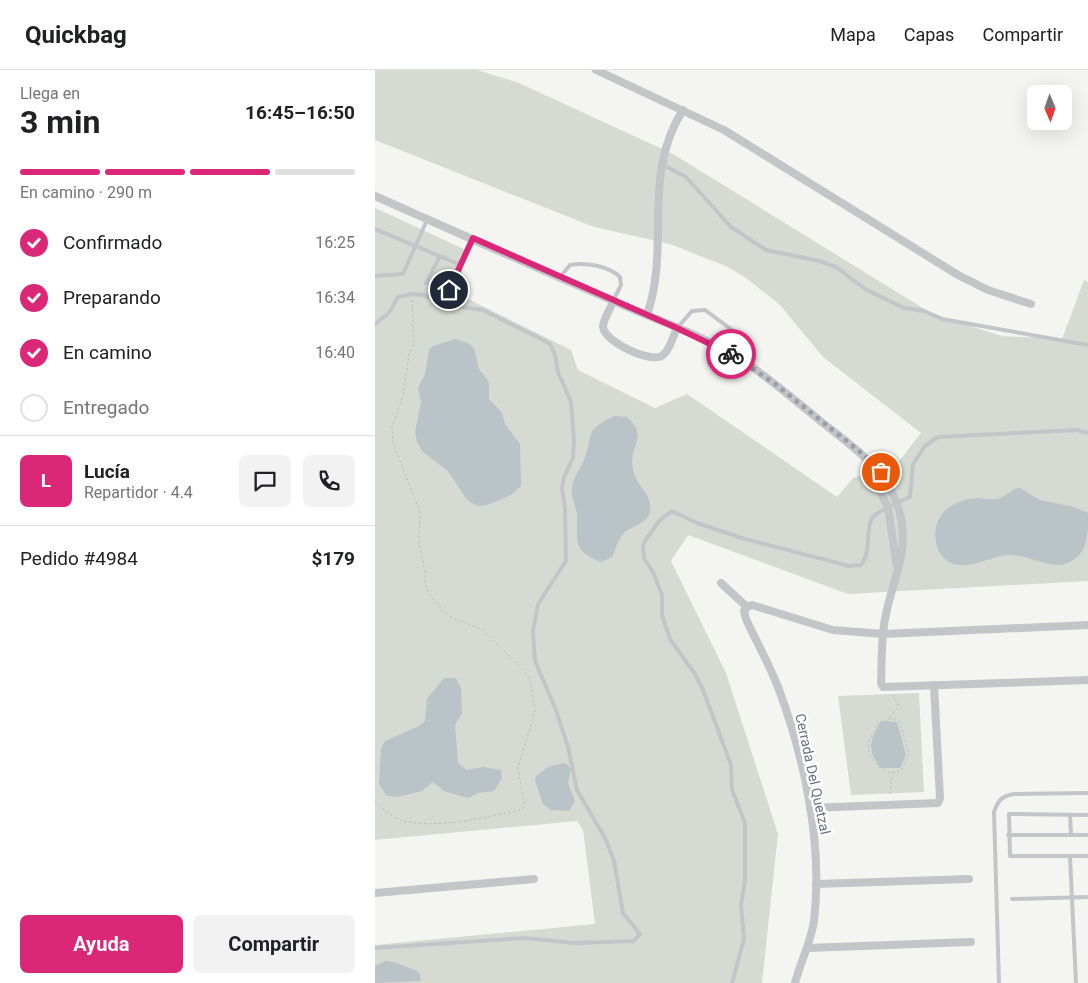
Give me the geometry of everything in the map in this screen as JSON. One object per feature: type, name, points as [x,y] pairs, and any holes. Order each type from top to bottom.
[{"type":"street","points":[[597,70],[723,130],[958,275],[988,290],[1031,304]]},
{"type":"street","points":[[647,315],[653,299],[659,255],[658,203],[660,164],[675,122],[683,110]]},
{"type":"street","points":[[375,196],[677,328],[733,355],[774,383],[864,455],[881,472],[897,503],[904,534],[904,551],[897,568],[883,634],[882,686],[1088,680]]},
{"type":"street","points":[[613,301],[603,326],[605,335],[611,341],[649,358],[657,359],[664,355],[677,328]]},
{"type":"street","points":[[864,455],[888,508],[897,568]]},
{"type":"street","points":[[721,583],[747,607],[752,605],[833,630],[883,634],[1088,625]]},
{"type":"street","name":"Cerrada Del Quetzal","points":[[747,607],[744,611],[746,619],[777,686],[788,715],[810,808],[815,842],[816,884],[813,923],[795,983]]},
{"type":"street","points":[[810,808],[938,803],[934,685]]},
{"type":"street","points":[[375,893],[534,879]]},
{"type":"street","points":[[816,884],[969,879]]},
{"type":"street","points":[[807,948],[971,942]]},
{"type":"lane","points":[[660,164],[686,177],[731,227],[766,250],[819,261],[836,267],[865,289],[904,308],[924,311],[942,319],[1088,345]]},
{"type":"lane","points":[[375,276],[403,274],[428,219]]},
{"type":"lane","points":[[375,229],[461,265]]},
{"type":"lane","points":[[449,290],[473,238]]},
{"type":"lane","points":[[426,284],[439,256]]},
{"type":"lane","points":[[561,277],[570,265],[580,263],[615,272],[620,277],[621,285],[613,301]]},
{"type":"lane","points":[[375,324],[389,313],[398,297],[412,294],[423,295],[453,306],[483,310],[550,344],[555,355],[558,372],[571,402],[573,458],[564,477],[562,488],[565,508],[566,561],[538,604],[533,631],[535,661],[556,710],[568,747],[577,790],[609,847],[614,861],[623,913],[640,934],[634,941],[620,943],[524,938],[375,948]]},
{"type":"lane","points":[[677,328],[692,311],[705,310],[732,330],[737,339],[733,355]]},
{"type":"lane","points":[[732,983],[744,939],[741,905],[745,880],[745,823],[732,790],[731,765],[703,690],[695,674],[669,639],[662,614],[663,595],[655,574],[644,558],[643,546],[660,520],[672,511],[697,523],[742,538],[849,566],[861,565],[866,558],[869,547],[870,521],[874,516],[910,497],[913,464],[925,446],[938,437],[1076,430],[1088,433]]},
{"type":"lane","points":[[999,983],[993,812],[998,801],[1005,796],[1014,794],[1088,793]]},
{"type":"lane","points":[[1088,814],[1009,814],[1008,835],[1010,856],[1088,856]]},
{"type":"lane","points":[[1070,815],[1071,835]]},
{"type":"lane","points":[[1008,835],[1088,835]]},
{"type":"lane","points":[[1070,857],[1076,983]]},
{"type":"lane","points":[[1012,899],[1088,897]]},
{"type":"path","points":[[375,802],[403,821],[470,821],[518,812],[524,803],[519,768],[535,711],[530,679],[526,673],[483,630],[453,618],[444,612],[428,592],[425,584],[425,572],[419,542],[421,512],[393,443],[392,426],[403,396],[409,354],[414,346],[412,294]]},
{"type":"path","points":[[892,774],[872,760],[868,744],[877,724],[889,718],[896,712],[899,706],[893,694]]},
{"type":"path","points":[[889,718],[899,721],[909,753],[902,770],[892,774]]},
{"type":"path","points":[[890,794],[892,774]]},
{"type":"shaded area","points":[[375,70],[477,70],[519,83],[673,154],[926,310],[1002,336],[1062,339],[1084,280],[1088,282],[1088,581],[848,594],[688,535],[671,561],[726,673],[778,834],[762,983],[375,983],[375,945],[595,924],[583,830],[577,821],[375,840],[375,208],[468,251],[456,293],[571,350],[578,370],[655,408],[687,394],[837,497],[853,478],[897,464],[921,433],[823,357],[779,304],[746,278],[728,267],[670,244],[594,227],[375,140]]},
{"type":"shaded area","points":[[455,339],[468,343],[474,348],[479,369],[489,382],[489,399],[502,413],[505,424],[520,444],[521,486],[511,495],[487,505],[479,506],[470,502],[465,497],[448,471],[423,452],[417,442],[415,432],[421,402],[418,388],[425,374],[429,350],[433,346]]},
{"type":"shaded area","points":[[615,416],[627,417],[634,424],[637,431],[637,442],[632,461],[633,469],[634,475],[649,500],[650,511],[646,519],[622,535],[612,557],[601,562],[586,554],[579,546],[577,540],[577,514],[572,496],[572,488],[575,477],[584,460],[591,434],[598,425]]},
{"type":"shaded area","points":[[1020,488],[1040,500],[1073,507],[1088,513],[1087,539],[1081,553],[1076,558],[1060,565],[1053,565],[1020,556],[1007,555],[972,564],[958,565],[948,562],[943,557],[937,545],[935,532],[940,516],[946,510],[952,505],[968,499],[997,499]]},
{"type":"shaded area","points":[[444,678],[456,678],[461,688],[462,713],[455,725],[458,763],[467,770],[483,767],[501,770],[502,778],[494,791],[478,793],[468,798],[444,791],[433,782],[422,791],[397,797],[386,795],[379,784],[381,748],[385,741],[419,726],[425,721],[427,699]]},
{"type":"shaded area","points":[[919,693],[924,792],[851,795],[838,696]]},
{"type":"shaded area","points":[[881,721],[897,722],[906,755],[900,768],[881,768],[873,756],[872,739]]},
{"type":"shaded area","points":[[563,763],[567,764],[571,769],[568,783],[575,801],[569,811],[551,810],[543,804],[535,780],[536,776],[548,767]]},
{"type":"shaded area","points":[[386,961],[394,962],[417,971],[420,974],[421,981],[375,983],[375,966]]},
{"type":"way so far","points":[[731,354],[774,383],[864,455],[881,472]]},
{"type":"route","points":[[449,290],[473,238],[704,340],[731,354]]}]
